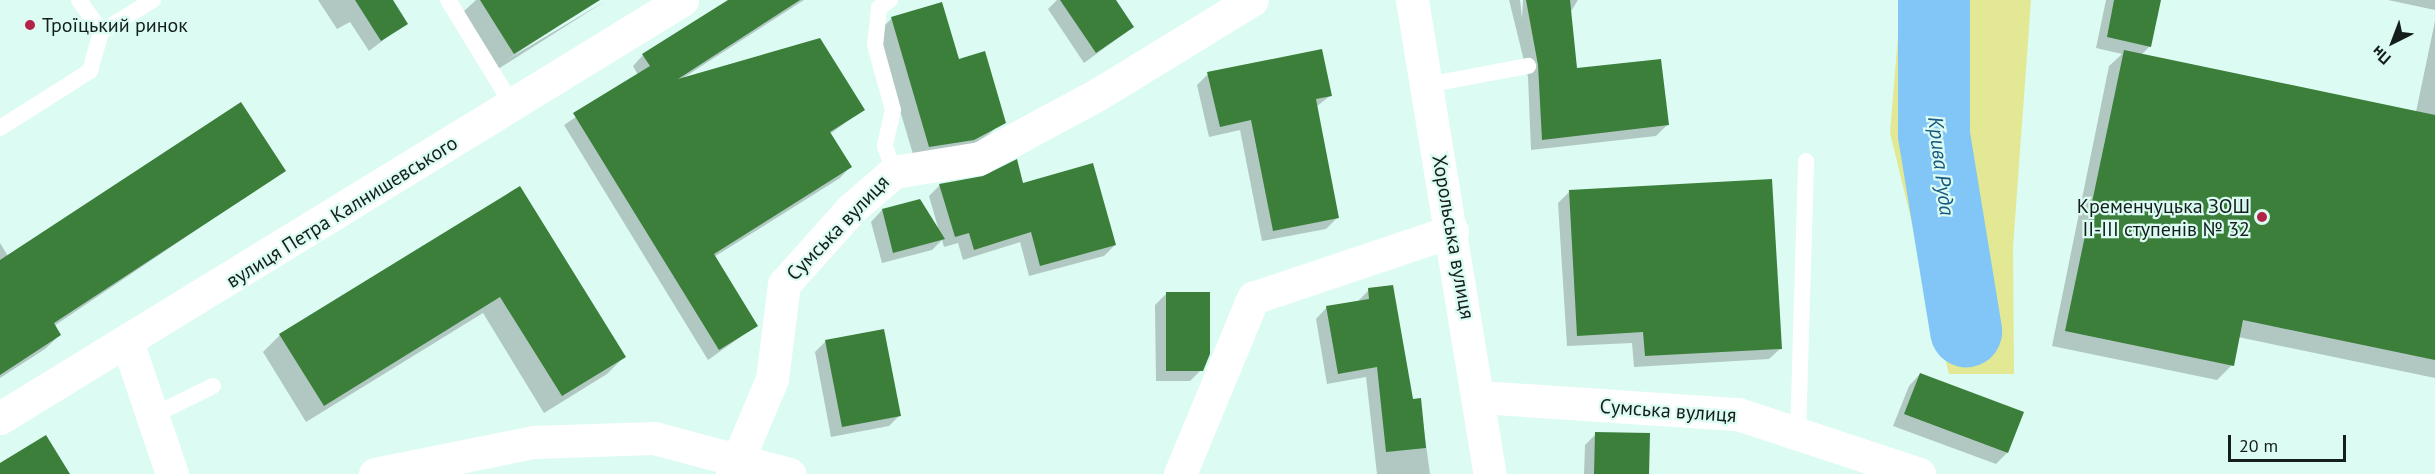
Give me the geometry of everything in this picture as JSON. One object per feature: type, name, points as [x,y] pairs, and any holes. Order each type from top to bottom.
[{"type":"street","name":"вулиця Петра Калнишевського","points":[[0,418],[128,344],[682,0]]},
{"type":"street","name":"Сумська вулиця","points":[[734,469],[772,379],[784,284],[894,172],[980,158],[1100,93],[1252,0]]},
{"type":"street","name":"Хорольська вулиця","points":[[1412,0],[1480,397],[1490,474]]},
{"type":"street","points":[[1180,474],[1253,298],[1452,231]]},
{"type":"street","points":[[128,344],[172,474]]},
{"type":"street","name":"Сумська вулиця","points":[[1480,397],[1738,414],[1910,473]]},
{"type":"street","points":[[375,474],[533,442],[654,438],[734,469],[789,474]]},
{"type":"lane","points":[[79,0],[101,32]]},
{"type":"lane","points":[[0,128],[90,71],[101,32],[153,0]]},
{"type":"lane","points":[[448,0],[513,106]]},
{"type":"lane","points":[[890,0],[879,8],[875,45],[893,110],[885,146],[894,172]]},
{"type":"lane","points":[[1426,85],[1528,66]]},
{"type":"lane","points":[[1798,434],[1806,161]]},
{"type":"lane","points":[[152,416],[213,386]]},
{"type":"green space","points":[[1901,0],[2031,0],[2013,247],[2014,374],[1949,374],[1890,133]]},
{"type":"building","points":[[355,0],[393,0],[408,24],[381,41]]},
{"type":"building","points":[[480,0],[600,0],[514,54]]},
{"type":"building","points":[[728,0],[800,0],[678,79],[820,38],[865,110],[830,132],[852,167],[714,254],[758,326],[719,350],[573,113],[650,66],[642,54]]},
{"type":"building","points":[[1060,0],[1116,0],[1134,27],[1096,53]]},
{"type":"building","points":[[1526,0],[1570,0],[1577,68],[1661,59],[1669,125],[1542,140],[1538,65]]},
{"type":"building","points":[[2114,0],[2161,0],[2151,47],[2107,37]]},
{"type":"building","points":[[942,2],[959,59],[985,51],[1006,123],[974,140],[929,147],[891,17]]},
{"type":"building","points":[[1322,49],[1332,96],[1316,99],[1339,218],[1273,231],[1251,120],[1220,127],[1207,72]]},
{"type":"building","name":"Кременчуцька ЗОШ ІІ-ІІІ ступенів № 32","points":[[2124,50],[2435,115],[2435,360],[2243,320],[2234,366],[2065,331]]},
{"type":"building","points":[[241,102],[286,171],[54,323],[61,335],[0,375],[0,260]]},
{"type":"building","points":[[1017,159],[1023,183],[1093,163],[1116,245],[1040,266],[1031,232],[974,250],[969,233],[955,237],[939,184],[983,176]]},
{"type":"building","points":[[1772,179],[1782,349],[1645,356],[1643,332],[1577,336],[1569,190]]},
{"type":"building","points":[[520,186],[626,357],[562,396],[500,297],[324,406],[279,334]]},
{"type":"building","points":[[920,199],[945,239],[893,253],[882,209]]},
{"type":"building","points":[[1393,285],[1413,399],[1421,398],[1426,448],[1386,452],[1377,367],[1338,374],[1326,306],[1369,299],[1368,288]]},
{"type":"building","points":[[1166,292],[1210,292],[1210,354],[1203,371],[1166,371]]},
{"type":"building","points":[[884,329],[901,416],[842,427],[825,340]]},
{"type":"building","points":[[1920,373],[2024,412],[2008,453],[1904,414]]},
{"type":"building","points":[[1595,432],[1650,433],[1649,474],[1594,474]]},
{"type":"building","points":[[46,435],[70,474],[0,474],[0,463]]},
{"type":"waterway","name":"Крива Руда","points":[[1934,0],[1934,135],[1966,331]]},
{"type":"place","name":"Троїцький ринок","points":[[30,25]]},
{"type":"place","name":"Кременчуцька ЗОШ ІІ-ІІІ ступенів № 32","points":[[2262,217]]}]
